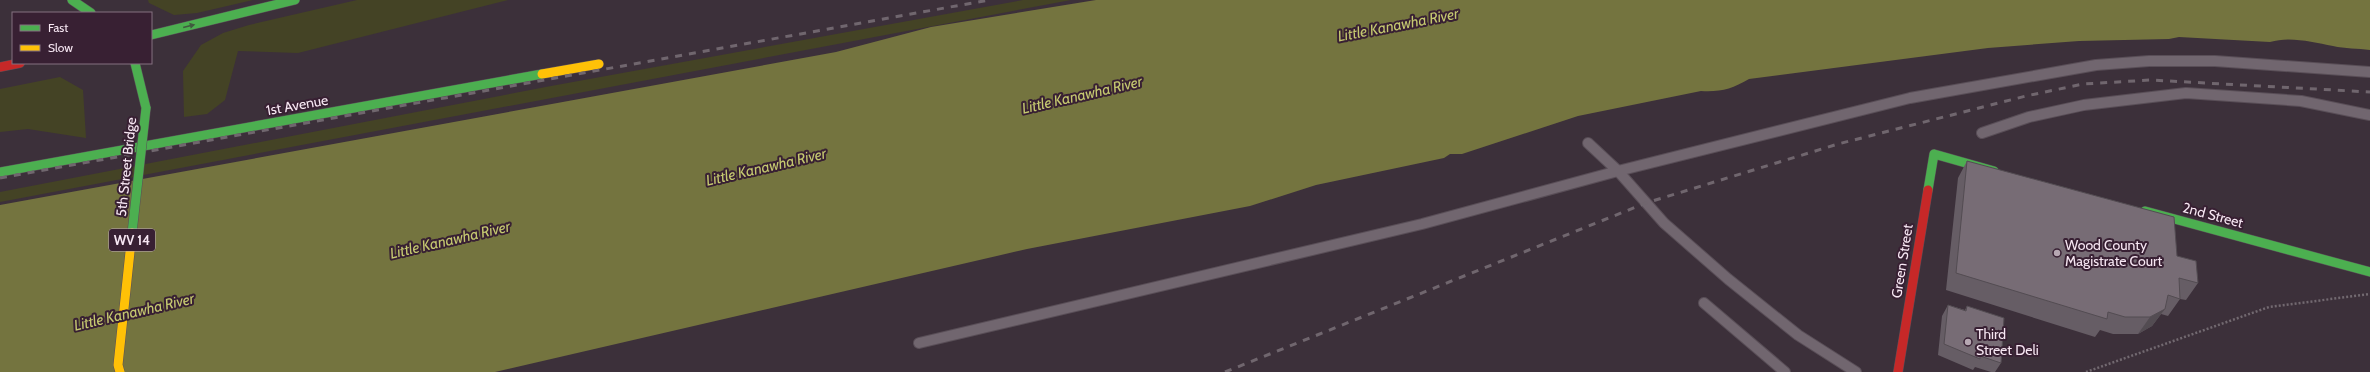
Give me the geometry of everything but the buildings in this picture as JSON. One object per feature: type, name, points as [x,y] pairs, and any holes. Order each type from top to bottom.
[{"type":"main road","points":[[72,0],[90,12]]},
{"type":"main road","points":[[152,35],[295,0]]},
{"type":"main road","points":[[0,67],[15,64]]},
{"type":"main road","name":"5th Street Bridge","points":[[120,372],[118,365],[146,108],[135,64]]},
{"type":"main road","name":"1st Avenue","points":[[0,172],[599,64]]},
{"type":"main road","name":"Green Street","points":[[1898,372],[1934,154],[2005,174]]},
{"type":"main road","name":"2nd Street","points":[[2134,208],[2370,272]]},
{"type":"lane","points":[[919,343],[1422,224],[1618,171],[1870,106],[2096,65],[2150,61],[2215,60],[2370,72]]},
{"type":"lane","points":[[1982,134],[2029,117],[2084,105],[2186,93],[2301,101],[2370,115]]},
{"type":"lane","points":[[1588,143],[1618,171],[1664,223],[1728,279],[1798,335],[1856,372]]},
{"type":"lane","points":[[1704,303],[1785,372]]},
{"type":"path","points":[[2086,372],[2269,306],[2370,294]]},
{"type":"shaded area","points":[[148,0],[253,0],[197,13],[174,15],[149,3]]},
{"type":"shaded area","points":[[357,0],[508,0],[298,53],[238,51],[225,100],[207,114],[184,117],[183,71],[201,45],[223,33],[249,25]]},
{"type":"shaded area","points":[[1023,0],[1071,0],[0,202],[0,192],[551,86]]},
{"type":"shaded area","points":[[60,77],[83,90],[86,138],[28,129],[0,132],[0,89]]},
{"type":"water","name":"Little Kanawha River","points":[[1096,0],[2370,0],[2370,50],[2342,48],[2309,41],[2293,40],[2278,40],[2270,42],[2179,37],[2169,39],[2079,41],[1988,48],[1749,79],[1726,89],[1701,91],[1578,116],[1462,154],[1450,154],[1444,158],[1316,185],[1250,206],[1027,249],[495,372],[0,372],[0,205],[836,52],[931,27]]},
{"type":"railway","points":[[0,178],[989,0]]},
{"type":"railway","points":[[1225,372],[1646,203],[1838,144],[2026,96],[2083,84],[2150,80],[2370,92]]},
{"type":"traffic: fast","points":[[72,0],[90,12]]},
{"type":"traffic: fast","points":[[152,35],[295,0]]},
{"type":"traffic: fast","points":[[135,64],[146,108]]},
{"type":"traffic: fast","points":[[0,172],[542,74]]},
{"type":"traffic: fast","points":[[132,233],[146,108]]},
{"type":"traffic: fast","points":[[1928,190],[1934,154],[1994,171]]},
{"type":"traffic: fast","points":[[2145,211],[2370,272]]},
{"type":"traffic: slow","points":[[542,74],[599,64]]},
{"type":"traffic: slow","points":[[120,372],[118,365],[132,233]]},
{"type":"traffic: jam","points":[[0,67],[15,64]]},
{"type":"traffic: jam","points":[[1898,372],[1928,190]]},
{"type":"place","name":"Wood County Magistrate Court","points":[[2057,253]]},
{"type":"place","name":"Third Street Deli","points":[[1968,342]]}]
